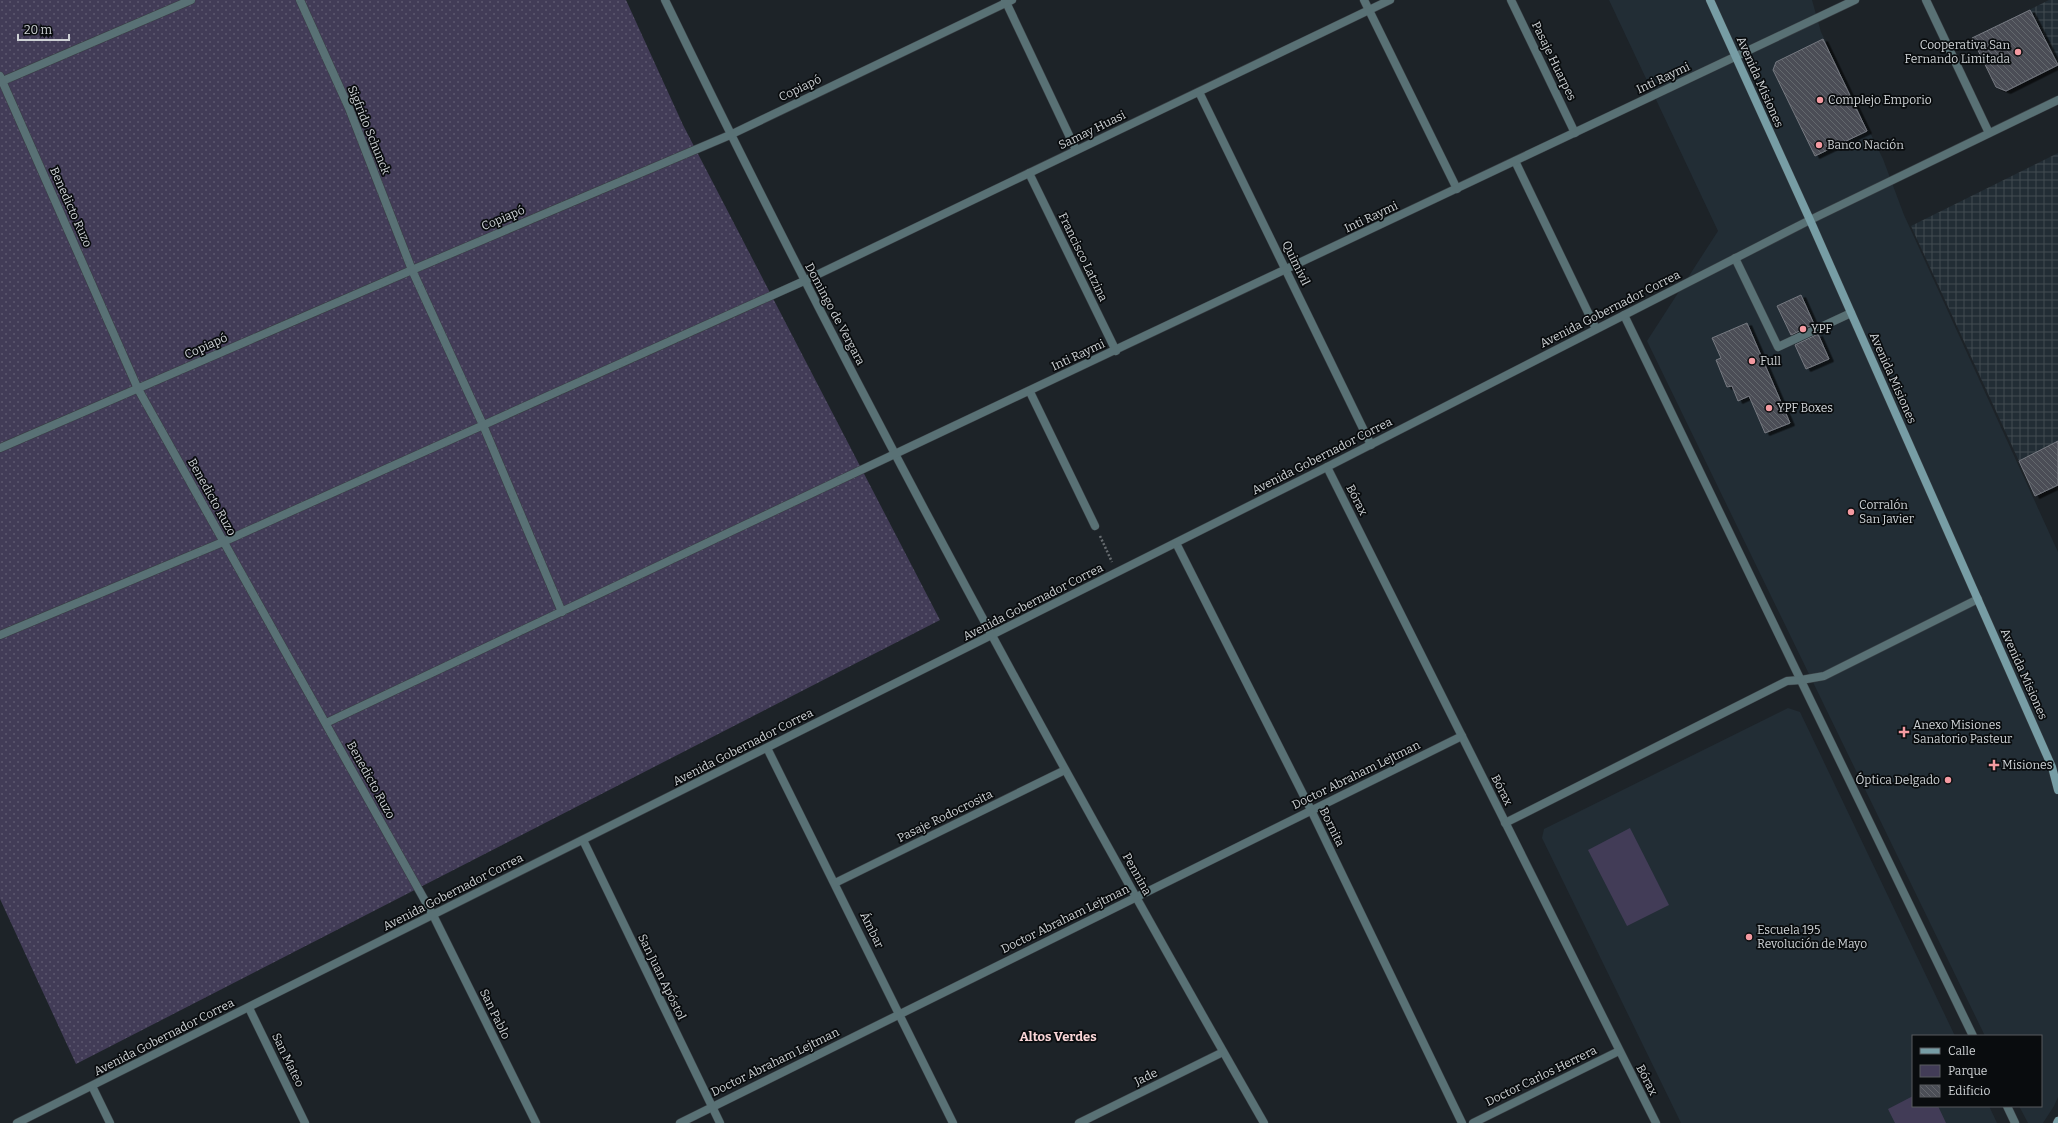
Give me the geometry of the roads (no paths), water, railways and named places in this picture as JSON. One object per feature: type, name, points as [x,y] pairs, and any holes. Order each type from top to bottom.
[{"type":"main road","name":"Avenida Misiones","points":[[1710,0],[1810,220],[1978,599],[2052,767],[2058,790]]},
{"type":"main road","name":"Avenida Misiones","points":[[2052,767],[2058,774]]},
{"type":"street","points":[[1,80],[191,0]]},
{"type":"street","name":"Sigfrido Schunck","points":[[300,0],[349,108],[412,270],[483,425],[562,612]]},
{"type":"street","name":"Domingo de Vergara","points":[[665,0],[804,281],[992,635]]},
{"type":"street","points":[[1364,0],[1457,189]]},
{"type":"street","name":"Samay Huasi","points":[[0,636],[224,542],[804,281],[1390,0]]},
{"type":"street","name":"Pasaje Huarpes","points":[[1511,0],[1575,133]]},
{"type":"street","name":"Inti Raymi","points":[[326,723],[1030,392],[1855,0]]},
{"type":"street","points":[[1926,0],[1989,133]]},
{"type":"street","points":[[1008,1],[1076,150]]},
{"type":"street","name":"Copiapó","points":[[0,448],[730,134],[1008,1]]},
{"type":"street","name":"Benedicto Ruzo","points":[[1,80],[138,389],[433,915]]},
{"type":"street","name":"Quimivil","points":[[1199,92],[1371,445]]},
{"type":"street","name":"Avenida Gobernador Correa","points":[[17,1123],[1117,573],[1371,445],[1810,220],[2058,100]]},
{"type":"street","points":[[1515,161],[1596,329]]},
{"type":"street","name":"Francisco Latzina","points":[[1029,173],[1116,351]]},
{"type":"street","points":[[1735,258],[1778,347],[1851,313]]},
{"type":"street","points":[[1624,315],[1973,1035]]},
{"type":"street","points":[[1030,392],[1095,526]]},
{"type":"street","name":"Bórax","points":[[1327,467],[1656,1123]]},
{"type":"street","name":"Bornita","points":[[1176,543],[1311,810],[1462,1123]]},
{"type":"street","points":[[1505,823],[1787,681],[1824,676],[1978,599]]},
{"type":"street","name":"Pennina","points":[[992,635],[1065,770],[1264,1123]]},
{"type":"street","name":"Doctor Abraham Lejtman","points":[[680,1123],[1462,736]]},
{"type":"street","name":"Ámbar","points":[[767,748],[953,1123]]},
{"type":"street","name":"Pasaje Rodocrosita","points":[[835,883],[1065,770]]},
{"type":"street","name":"San Juan Apóstol","points":[[583,840],[720,1123]]},
{"type":"street","name":"San Pablo","points":[[433,915],[536,1123]]},
{"type":"street","name":"San Mateo","points":[[249,1008],[305,1123]]},
{"type":"street","name":"Doctor Carlos Herrera","points":[[1473,1123],[1620,1051]]},
{"type":"street","name":"Jade","points":[[1079,1123],[1223,1052]]},
{"type":"street","points":[[92,1086],[110,1123]]},
{"type":"street","points":[[2008,1107],[2016,1123]]},
{"type":"place","name":"Cooperativa San Fernando Limitada","points":[[2018,52]]},
{"type":"place","name":"Complejo Emporio","points":[[1820,100]]},
{"type":"place","name":"Banco Nación","points":[[1819,145]]},
{"type":"place","name":"YPF","points":[[1803,329]]},
{"type":"place","name":"Full","points":[[1752,361]]},
{"type":"place","name":"YPF Boxes","points":[[1769,408]]},
{"type":"place","name":"Corralón San Javier","points":[[1851,512]]},
{"type":"place","name":"Anexo Misiones Sanatorio Pasteur","points":[[1904,732]]},
{"type":"place","name":"Misiones","points":[[1994,765]]},
{"type":"place","name":"Óptica Delgado","points":[[1948,780]]},
{"type":"place","name":"Escuela 195 Revolución de Mayo","points":[[1749,937]]},
{"type":"district","name":"Altos Verdes","points":[[1058,1036]]}]
